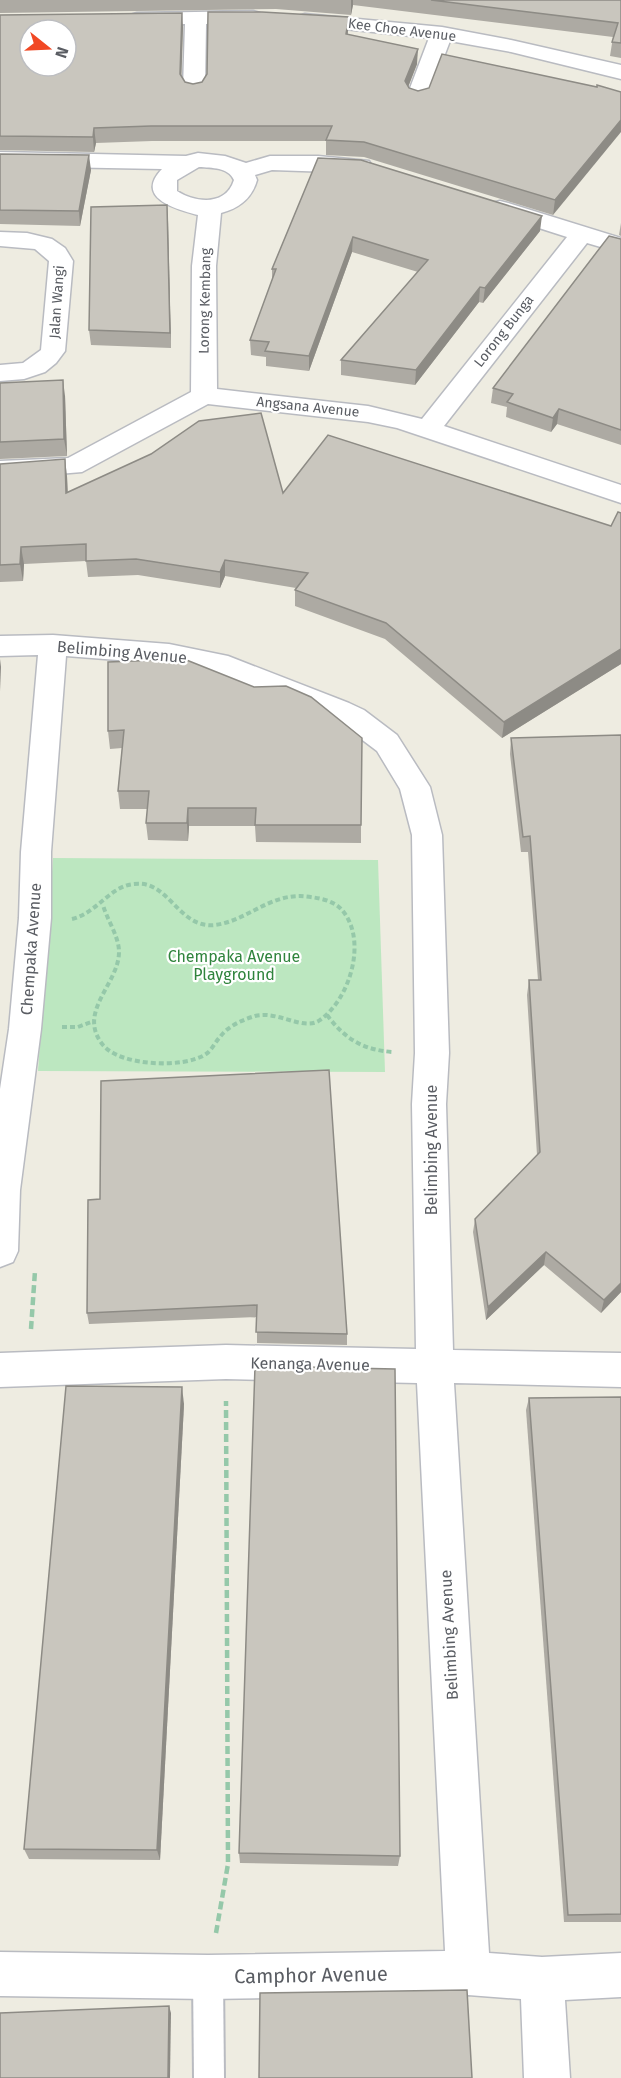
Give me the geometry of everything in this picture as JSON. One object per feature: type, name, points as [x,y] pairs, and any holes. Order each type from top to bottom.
[{"type":"street","points":[[194,88],[196,18]]},
{"type":"street","name":"Kee Choe Avenue","points":[[112,20],[281,18],[442,33],[511,46],[621,72]]},
{"type":"street","points":[[417,96],[442,33]]},
{"type":"street","points":[[0,159],[223,162],[242,172],[247,186],[242,194],[229,202],[210,207],[180,203],[170,197],[164,189],[92,161]]},
{"type":"street","points":[[164,189],[164,181],[168,174],[186,163]]},
{"type":"street","points":[[242,172],[270,163],[363,166],[382,172]]},
{"type":"street","points":[[479,202],[621,246]]},
{"type":"street","name":"Lorong Kembang","points":[[204,396],[204,266],[210,207]]},
{"type":"street","name":"Lorong Bunga","points":[[428,429],[582,233]]},
{"type":"street","name":"Jalan Wangi","points":[[0,239],[46,244],[57,252],[61,261],[54,351],[45,362],[31,370],[0,373]]},
{"type":"street","points":[[0,470],[73,466],[204,396]]},
{"type":"street","name":"Angsana Avenue","points":[[204,396],[368,414],[428,429],[621,494]]},
{"type":"street","name":"Belimbing Avenue","points":[[0,646],[53,645],[169,654],[228,666],[354,718],[387,743],[415,787],[427,835],[432,1053],[429,1104],[435,1367],[468,1973]]},
{"type":"street","name":"Chempaka Avenue","points":[[0,1251],[3,1190],[25,1029],[34,929],[36,852],[53,645]]},
{"type":"street","name":"Kenanga Avenue","points":[[0,1370],[226,1362],[621,1370]]},
{"type":"street","name":"Camphor Avenue","points":[[0,1974],[208,1977],[468,1973],[542,1978],[621,1975]]},
{"type":"street","points":[[542,1978],[547,2078]]},
{"type":"lane","points":[[208,1977],[208,2078]]},
{"type":"path","points":[[147,885],[159,890],[193,923],[207,926],[228,922],[273,900],[299,895],[328,900],[340,907],[347,916],[354,931],[354,951],[351,970],[335,1004],[327,1015],[316,1023],[306,1024],[275,1015],[262,1014],[247,1019],[222,1034],[207,1054],[181,1063],[130,1059],[109,1051],[102,1043],[94,1021],[97,999],[118,960],[119,949],[105,914],[104,904],[107,897],[113,891],[126,886],[147,885]]},
{"type":"path","points":[[327,1015],[347,1038],[364,1049],[375,1052],[432,1053]]},
{"type":"path","points":[[208,1977],[228,1864],[226,1362]]},
{"type":"green space","name":"Chempaka Avenue Playground","points":[[53,858],[378,860],[385,1072],[38,1071]]},
{"type":"building","points":[[431,0],[621,0],[621,43],[612,42],[618,23]]},
{"type":"building","points":[[208,12],[262,12],[349,17],[346,34],[418,49],[405,81],[409,88],[418,91],[429,88],[442,54],[597,87],[597,85],[621,92],[621,120],[555,200],[364,142],[326,140],[332,126],[151,126],[94,128],[93,137],[0,136],[0,15],[182,13],[180,74],[185,82],[193,84],[202,82],[207,74]]},
{"type":"building","points":[[0,154],[89,155],[79,211],[0,210]]},
{"type":"building","points":[[318,158],[361,160],[542,216],[485,288],[480,287],[416,370],[341,360],[428,260],[353,237],[309,356],[265,351],[269,342],[250,340],[276,269],[272,269]]},
{"type":"building","points":[[167,205],[170,333],[89,330],[91,207]]},
{"type":"building","points":[[609,236],[621,239],[621,430],[559,409],[553,418],[507,402],[513,394],[493,388]]},
{"type":"building","points":[[63,380],[64,439],[0,442],[0,383]]},
{"type":"building","points":[[261,413],[283,493],[328,435],[611,526],[618,512],[621,513],[621,649],[504,722],[386,623],[295,590],[308,573],[225,560],[220,572],[136,559],[86,561],[86,544],[21,547],[20,564],[0,565],[0,464],[65,459],[66,493],[151,454],[199,421]]},
{"type":"building","points":[[184,659],[254,687],[286,686],[311,697],[362,738],[361,825],[255,825],[256,808],[188,808],[187,823],[146,823],[149,791],[118,791],[124,730],[108,731],[108,662]]},
{"type":"building","points":[[621,735],[621,1283],[604,1300],[546,1252],[488,1307],[475,1219],[540,1152],[529,980],[541,980],[530,836],[523,837],[511,738]]},
{"type":"building","points":[[329,1070],[347,1334],[256,1332],[257,1305],[87,1313],[88,1200],[100,1199],[101,1081]]},
{"type":"building","points":[[255,1366],[395,1369],[400,1856],[239,1853]]},
{"type":"building","points":[[66,1386],[182,1387],[157,1850],[24,1849]]},
{"type":"building","points":[[621,1397],[621,1914],[568,1915],[529,1398]]},
{"type":"building","points":[[467,1990],[472,2078],[259,2078],[260,1993]]},
{"type":"building","points":[[169,2006],[168,2078],[0,2078],[0,2013]]}]
